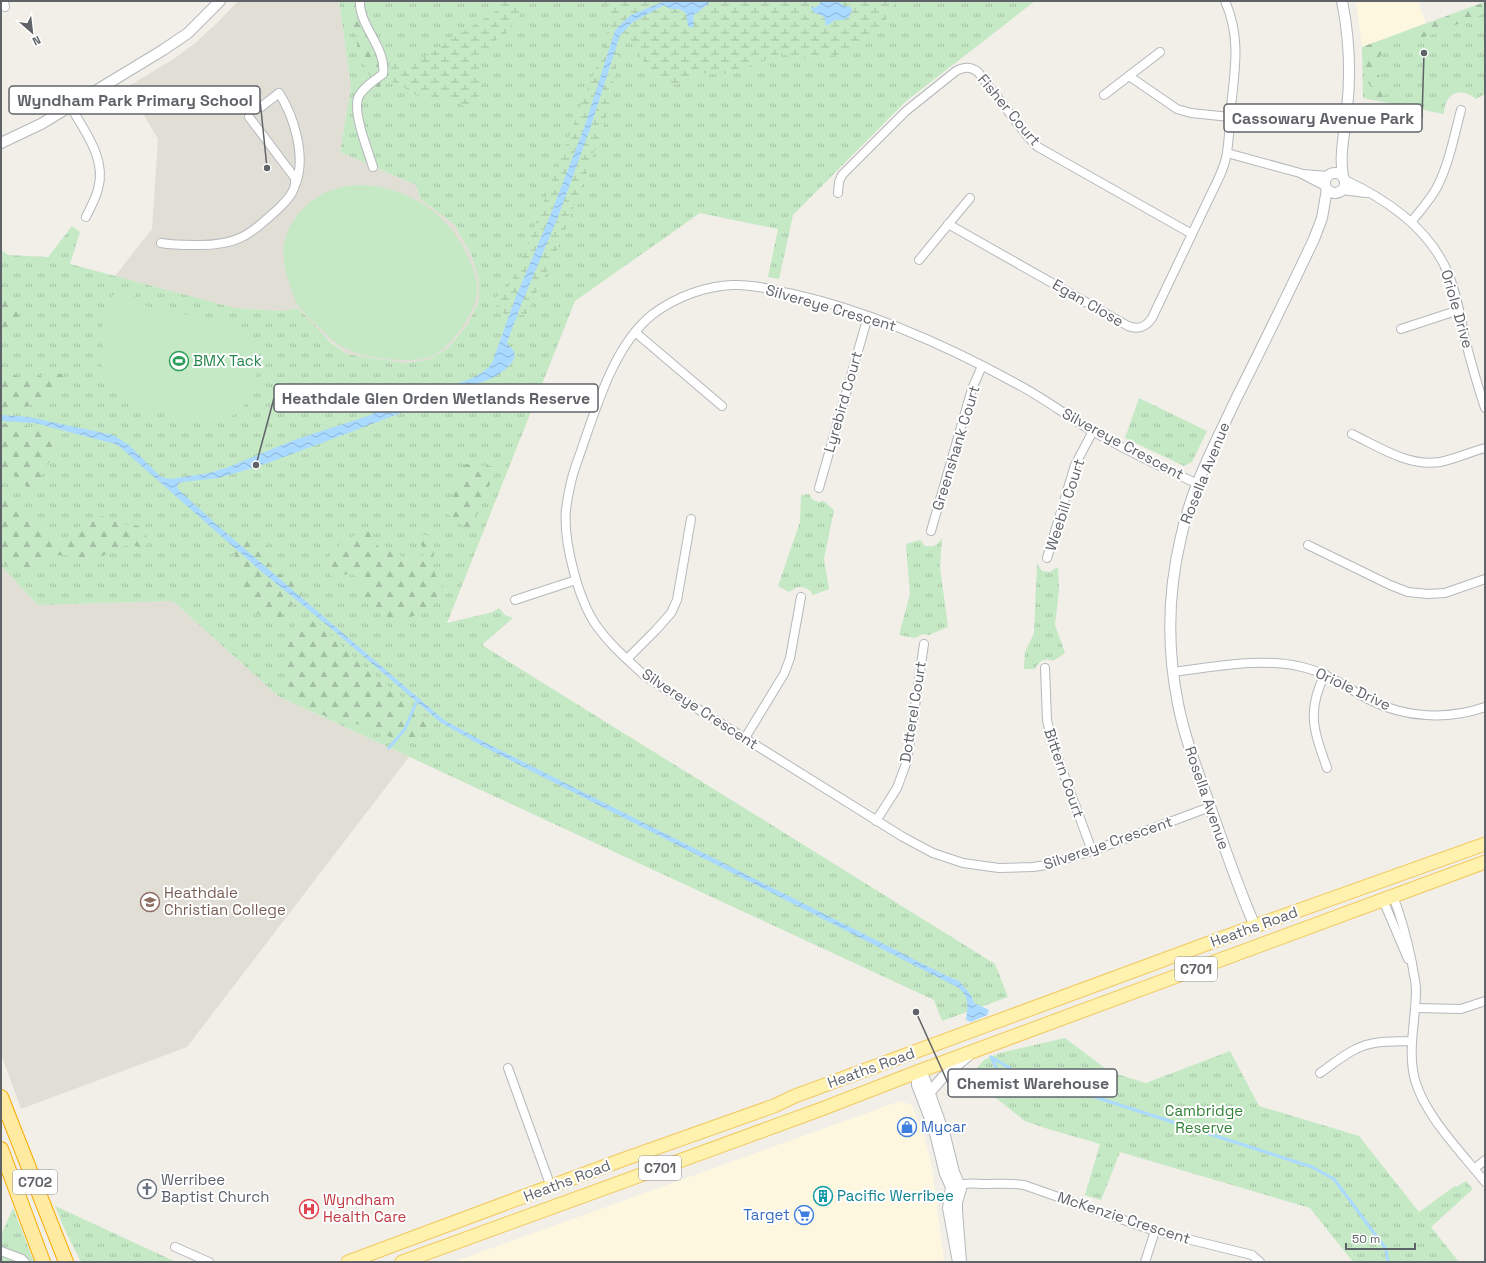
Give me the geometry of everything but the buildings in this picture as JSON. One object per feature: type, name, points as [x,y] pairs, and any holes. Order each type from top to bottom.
[{"type":"highway","name":"C702","points":[[2,1101],[66,1262]]},
{"type":"highway","name":"C702","points":[[1,1150],[43,1262]]},
{"type":"main road","name":"Heaths Road","points":[[348,1262],[740,1119],[795,1096],[1255,926],[1485,844]]},
{"type":"main road","name":"Heaths Road","points":[[402,1262],[802,1116],[1485,862]]},
{"type":"main road","points":[[1381,882],[1388,898]]},
{"type":"main road","points":[[1255,926],[1262,944]]},
{"type":"main road","points":[[906,1055],[917,1072]]},
{"type":"main road","points":[[795,1096],[802,1116]]},
{"type":"main road","points":[[782,1102],[789,1120]]},
{"type":"main road","points":[[551,1187],[560,1204]]},
{"type":"main road","points":[[547,1209],[551,1187]]},
{"type":"street","points":[[1,143],[41,124],[163,50],[188,33],[220,1]]},
{"type":"street","points":[[360,1],[362,16],[378,50],[384,67],[383,74],[366,88],[358,97],[357,107],[359,124],[373,167]]},
{"type":"street","name":"Egan Close","points":[[948,224],[1128,326],[1137,328],[1144,327],[1149,322],[1192,234],[1220,175],[1227,153],[1236,66],[1236,44],[1233,23],[1225,1]]},
{"type":"street","name":"Rosella Avenue","points":[[1255,926],[1210,807],[1183,726],[1173,672],[1170,632],[1172,588],[1181,536],[1198,484],[1217,439],[1314,239],[1322,218],[1342,185],[1342,146],[1347,109],[1349,65],[1342,1]]},
{"type":"street","points":[[1104,95],[1160,52]]},
{"type":"street","name":"Fisher Court","points":[[838,193],[838,182],[842,175],[906,111],[956,72],[961,69],[970,68],[978,72],[1028,137],[1038,147],[1192,234]]},
{"type":"street","points":[[1129,76],[1177,109],[1230,117]]},
{"type":"street","points":[[161,243],[172,245],[215,246],[234,241],[258,228],[283,204],[294,190],[299,174],[298,150],[294,123],[290,112],[279,93],[261,108]]},
{"type":"street","points":[[70,106],[96,154],[100,175],[98,188],[86,217]]},
{"type":"street","points":[[1412,221],[1436,188],[1447,159],[1461,110]]},
{"type":"street","points":[[249,117],[290,171],[296,183]]},
{"type":"street","name":"Rosella Avenue","points":[[1322,218],[1328,181],[1342,146]]},
{"type":"street","points":[[1227,153],[1328,181],[1334,193],[1342,185],[1337,173],[1328,181]]},
{"type":"street","name":"Oriole Drive","points":[[1342,185],[1370,194],[1393,207],[1412,221],[1428,239],[1444,264],[1449,275],[1459,310],[1466,343],[1485,408]]},
{"type":"street","points":[[919,260],[970,198]]},
{"type":"street","name":"Silvereye Crescent","points":[[1198,484],[1139,456],[1093,431],[1019,384],[931,340],[868,316],[806,297],[752,285],[734,285],[719,286],[694,292],[672,302],[653,315],[635,332],[625,346],[611,374],[573,474],[566,511],[568,540],[576,580],[585,604],[595,623],[610,643],[627,659],[646,676],[876,821],[933,853],[981,867],[1033,867],[1059,862],[1092,851],[1210,807]]},
{"type":"street","points":[[1400,329],[1459,310]]},
{"type":"street","name":"Lyrebird Court","points":[[819,488],[868,316]]},
{"type":"street","points":[[635,332],[722,406]]},
{"type":"street","name":"Greenshank Court","points":[[931,531],[972,389],[982,366]]},
{"type":"street","name":"Weebill Court","points":[[1048,558],[1075,465],[1093,431]]},
{"type":"street","points":[[1352,434],[1402,458],[1420,462],[1441,462],[1485,448]]},
{"type":"street","points":[[627,659],[671,613],[677,600],[690,519]]},
{"type":"street","points":[[1308,546],[1390,585],[1413,593],[1445,593],[1485,579]]},
{"type":"street","points":[[515,600],[576,580]]},
{"type":"street","points":[[744,738],[784,674],[790,658],[801,597]]},
{"type":"street","name":"Dotterel Court","points":[[876,821],[897,788],[907,761],[924,644]]},
{"type":"street","name":"Oriole Drive","points":[[1173,672],[1264,663],[1291,664],[1325,674],[1379,705],[1406,712],[1443,715],[1455,714],[1485,707]]},
{"type":"street","name":"Bittern Court","points":[[1045,668],[1047,720],[1052,742],[1092,851]]},
{"type":"street","points":[[1325,674],[1315,698],[1313,717],[1315,734],[1327,768]]},
{"type":"street","points":[[1388,898],[1413,971],[1416,988],[1416,1008],[1412,1041],[1413,1069],[1420,1094],[1437,1123],[1485,1182]]},
{"type":"street","points":[[1416,1008],[1461,1009],[1485,1001]]},
{"type":"street","points":[[1320,1073],[1356,1049],[1366,1045],[1412,1041]]},
{"type":"street","points":[[930,1092],[943,1077],[973,1052]]},
{"type":"street","points":[[508,1068],[551,1187]]},
{"type":"street","points":[[917,1072],[923,1076],[930,1092],[945,1136],[954,1172],[957,1187],[959,1262]]},
{"type":"street","points":[[917,1072],[917,1085],[930,1119],[945,1174],[957,1187]]},
{"type":"street","points":[[1474,1169],[1485,1160]]},
{"type":"street","name":"McKenzie Crescent","points":[[957,1187],[970,1183],[1009,1183],[1024,1185],[1155,1231],[1252,1255],[1260,1262]]},
{"type":"street","points":[[1145,1262],[1155,1231]]},
{"type":"street","points":[[175,1247],[209,1262]]},
{"type":"street","points":[[1,1251],[22,1259],[25,1262]]},
{"type":"shaded area","points":[[238,1],[339,1],[351,87],[340,152],[416,185],[420,199],[454,224],[471,254],[479,280],[479,301],[468,324],[448,348],[428,360],[405,363],[347,354],[320,333],[298,308],[283,311],[235,308],[115,276],[152,229],[158,139],[127,87],[172,60],[193,45]]},
{"type":"shaded area","points":[[1356,1],[1418,1],[1426,23],[1362,47]]},
{"type":"shaded area","name":"Heathdale Christian College","points":[[1,566],[38,605],[173,601],[278,696],[409,757],[187,1047],[21,1109],[1,1054]]},
{"type":"shaded area","name":"Pacific Werribee","points":[[900,1101],[912,1105],[924,1136],[932,1167],[944,1262],[453,1262]]},
{"type":"green space","points":[[339,1],[1035,1],[905,102],[793,215],[779,279],[768,277],[778,229],[700,213],[575,301],[447,623],[493,612],[499,608],[505,615],[513,618],[482,645],[995,964],[1008,997],[942,1021],[934,1000],[278,696],[173,601],[38,605],[1,566],[1,250],[8,255],[48,257],[72,226],[80,232],[70,264],[235,308],[283,311],[298,308],[330,342],[347,354],[405,363],[428,360],[448,348],[468,324],[479,301],[479,280],[471,254],[454,224],[420,199],[416,185],[340,152],[351,87]]},
{"type":"green space","points":[[345,1],[374,1],[370,6],[366,17],[366,30],[369,42],[379,66],[381,78],[380,90],[375,86],[358,52],[356,36]]},
{"type":"green space","points":[[503,1],[519,1],[521,13],[504,35],[491,43],[478,65],[482,75],[482,83],[477,101],[465,107],[454,101],[423,98],[394,82],[389,81],[385,75],[390,63],[410,62],[428,55],[498,10]]},
{"type":"green space","points":[[604,1],[896,1],[890,13],[874,34],[865,42],[843,53],[816,58],[807,58],[793,57],[780,53],[766,60],[731,72],[720,74],[693,73],[691,82],[679,84],[664,82],[657,77],[645,63],[624,32],[608,112],[558,248],[526,315],[506,315],[497,308],[495,298],[509,286],[522,258],[600,57],[612,15]]},
{"type":"green space","points":[[1485,2],[1485,94],[1476,99],[1464,93],[1459,92],[1454,94],[1447,101],[1444,114],[1363,98],[1362,47]]},
{"type":"green space","points":[[1485,2],[1485,13],[1437,33],[1410,41],[1407,40],[1403,32]]},
{"type":"green space","points":[[1382,41],[1387,45],[1379,57],[1377,71],[1386,89],[1385,95],[1380,98],[1375,96],[1374,87],[1368,83],[1364,73],[1362,47]]},
{"type":"green space","points":[[355,185],[374,186],[409,196],[439,216],[462,245],[477,283],[476,297],[472,309],[463,326],[452,340],[436,354],[426,358],[413,360],[394,360],[363,355],[343,347],[332,339],[301,309],[296,302],[287,275],[283,256],[285,238],[293,221],[306,206],[318,197],[332,190]]},
{"type":"green space","points":[[1,286],[14,304],[18,314],[19,325],[7,328],[1,327]]},
{"type":"green space","name":"BMX Tack","points":[[116,293],[135,294],[133,303],[230,324],[249,338],[254,345],[257,358],[257,374],[249,399],[242,408],[228,419],[218,423],[154,411],[126,401],[118,394],[114,393],[106,383],[101,364],[104,349],[99,337],[112,296]]},
{"type":"green space","points":[[1,366],[18,377],[36,377],[48,373],[62,374],[68,381],[56,395],[48,400],[30,406],[1,409]]},
{"type":"green space","points":[[1139,398],[1207,431],[1192,462],[1184,466],[1125,438]]},
{"type":"green space","points":[[1,423],[46,429],[54,435],[57,441],[55,456],[45,467],[34,488],[27,487],[13,474],[1,471]]},
{"type":"green space","points":[[465,464],[497,467],[470,531],[446,513]]},
{"type":"green space","points":[[809,494],[812,499],[818,502],[824,501],[834,510],[824,559],[829,589],[813,595],[808,589],[805,588],[797,587],[789,592],[778,586],[800,522],[801,495]]},
{"type":"green space","points":[[7,496],[20,502],[38,527],[51,537],[58,539],[69,536],[87,520],[93,517],[102,516],[127,525],[136,525],[140,527],[147,537],[147,545],[141,548],[129,545],[124,546],[96,558],[64,555],[53,556],[30,570],[23,572],[13,571],[5,564],[1,553],[1,497]]},
{"type":"green space","points":[[364,530],[374,536],[378,545],[385,551],[395,553],[411,561],[418,559],[423,555],[424,550],[418,539],[420,535],[427,535],[433,542],[434,546],[433,565],[435,574],[442,583],[443,591],[440,598],[426,610],[409,618],[400,620],[388,619],[377,609],[366,603],[358,578],[347,574],[331,576],[325,566],[327,559],[340,544]]},
{"type":"green space","points":[[249,535],[267,544],[268,560],[272,568],[279,574],[295,580],[302,593],[299,598],[275,622],[262,617],[252,607],[239,579],[239,567],[234,547],[240,536]]},
{"type":"green space","points":[[942,538],[940,568],[948,627],[929,635],[923,634],[915,638],[899,635],[910,594],[906,544],[920,540],[925,546],[933,546]]},
{"type":"green space","points":[[1037,564],[1042,571],[1050,572],[1058,567],[1059,590],[1055,625],[1065,653],[1053,661],[1047,659],[1042,660],[1035,669],[1024,669],[1025,652],[1034,633]]},
{"type":"green space","points":[[302,619],[310,619],[319,624],[360,663],[411,704],[427,720],[428,732],[409,740],[393,738],[349,721],[329,717],[311,711],[294,697],[285,679],[288,650],[285,634]]},
{"type":"green space","name":"Cambridge Reserve","points":[[1065,1038],[1110,1072],[1146,1083],[1230,1051],[1259,1106],[1359,1136],[1419,1212],[1455,1186],[1456,1187],[1466,1181],[1473,1189],[1431,1227],[1459,1262],[1353,1262],[1310,1208],[1120,1152],[1101,1200],[1085,1195],[1100,1144],[1025,1121],[969,1077],[984,1060],[1000,1053]]},
{"type":"green space","points":[[55,1206],[176,1262],[81,1262]]},
{"type":"green space","points":[[13,1208],[34,1262],[1,1262],[1,1235]]},
{"type":"water","points":[[665,1],[710,1],[694,15],[694,25],[692,28],[688,26],[686,13],[679,9],[670,9],[664,5],[633,22],[620,35],[590,129],[558,217],[507,342],[513,350],[515,356],[506,368],[490,379],[262,465],[219,478],[182,482],[178,484],[177,488],[216,524],[444,720],[490,745],[959,981],[971,995],[974,1003],[989,1010],[987,1015],[971,1022],[966,1020],[966,997],[957,987],[484,747],[440,722],[327,625],[262,572],[120,447],[115,444],[35,423],[1,421],[1,415],[29,417],[113,435],[129,445],[160,476],[171,479],[209,473],[226,468],[297,439],[368,416],[405,399],[439,390],[480,374],[492,363],[515,299],[550,216],[584,128],[615,31],[631,15]]},
{"type":"water","points":[[821,1],[838,1],[844,6],[851,7],[852,10],[849,17],[843,20],[835,20],[828,25],[825,25],[825,18],[814,12],[811,8],[812,6],[815,8]]},
{"type":"waterway","points":[[389,748],[405,729],[416,703]]},
{"type":"waterway","points":[[991,1057],[1013,1070],[1033,1077],[1312,1167],[1334,1179],[1386,1249],[1388,1262]]},
{"type":"waterway","points":[[991,1057],[1002,1079]]},
{"type":"place","name":"Cassowary Avenue Park","points":[[1424,53]]},
{"type":"place","name":"Wyndham Park Primary School","points":[[267,168]]},
{"type":"place","name":"BMX Tack","points":[[179,361]]},
{"type":"place","name":"Heathdale Glen Orden Wetlands Reserve","points":[[256,465]]},
{"type":"place","name":"Heathdale Christian College","points":[[150,902]]},
{"type":"place","name":"Chemist Warehouse","points":[[916,1012]]},
{"type":"place","name":"Mycar","points":[[907,1127]]},
{"type":"place","name":"Werribee Baptist Church","points":[[147,1189]]},
{"type":"place","name":"Pacific Werribee","points":[[823,1196]]},
{"type":"place","name":"Wyndham Health Care","points":[[309,1209]]},
{"type":"place","name":"Target","points":[[804,1215]]}]
